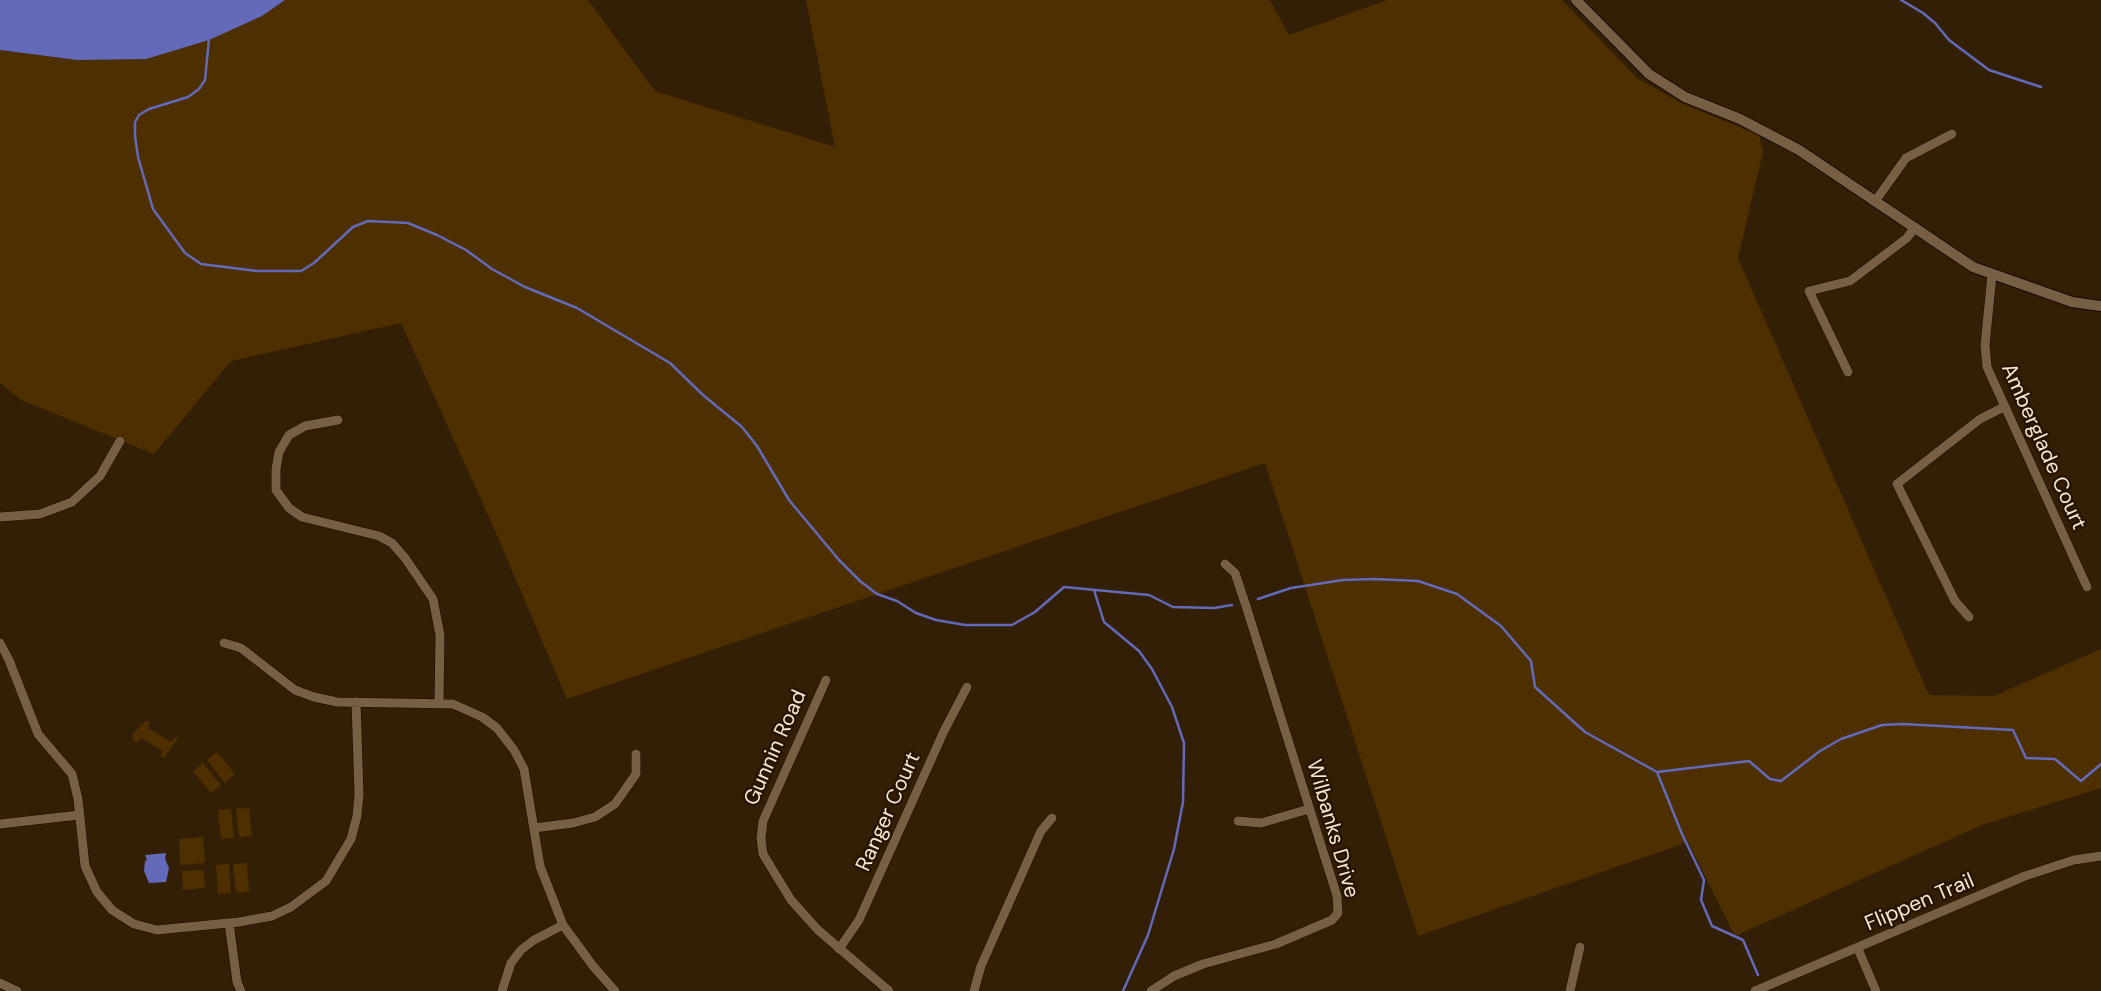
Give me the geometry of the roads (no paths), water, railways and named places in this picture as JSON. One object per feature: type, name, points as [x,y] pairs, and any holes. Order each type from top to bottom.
[{"type":"street","points":[[1576,0],[1609,36],[1658,80],[1685,97],[1740,119],[1799,150],[1973,267],[2073,302],[2101,306]]},
{"type":"street","points":[[1876,200],[1906,158],[1952,134]]},
{"type":"street","points":[[1847,372],[1810,291],[1850,281],[1907,238],[1915,228]]},
{"type":"street","name":"Amberglade Court","points":[[1992,275],[1985,345],[1987,367],[2087,587]]},
{"type":"street","points":[[1969,617],[1955,601],[1897,484],[1980,419],[2004,407]]},
{"type":"street","points":[[338,420],[305,426],[289,435],[279,452],[276,490],[289,508],[302,517],[379,536],[392,543],[405,558],[433,602],[440,635],[439,702]]},
{"type":"street","points":[[0,517],[40,514],[72,502],[100,476],[120,441]]},
{"type":"street","name":"Wilbanks Drive","points":[[1152,991],[1174,976],[1202,964],[1276,944],[1332,920],[1338,913],[1337,896],[1235,573],[1225,564]]},
{"type":"street","points":[[0,643],[38,734],[72,774],[85,866],[97,892],[112,911],[134,924],[156,930],[272,916],[291,907],[321,886],[341,859],[351,839],[357,816],[359,785],[356,702]]},
{"type":"street","points":[[224,643],[241,648],[295,690],[314,697],[356,702],[453,704],[482,717],[497,728],[524,769],[540,866],[563,925],[593,967],[615,991]]},
{"type":"street","name":"Gunnin Road","points":[[826,680],[763,821],[763,854],[791,900],[839,949],[889,991]]},
{"type":"street","name":"Ranger Court","points":[[839,949],[859,920],[944,731],[967,687]]},
{"type":"street","points":[[534,828],[595,817],[615,804],[636,774],[636,754]]},
{"type":"street","points":[[1238,821],[1261,823],[1309,809]]},
{"type":"street","points":[[0,824],[79,815]]},
{"type":"street","points":[[974,991],[981,966],[1041,831],[1052,818]]},
{"type":"street","name":"Flippen Trail","points":[[1755,991],[2025,876],[2074,860],[2101,856]]},
{"type":"street","points":[[229,923],[232,957],[240,991]]},
{"type":"street","points":[[502,991],[511,963],[521,950],[563,925]]},
{"type":"street","points":[[1570,991],[1580,947]]},
{"type":"street","points":[[1858,949],[1876,991]]},
{"type":"street","points":[[0,983],[17,991]]},
{"type":"water","points":[[0,0],[285,0],[262,16],[209,40],[146,59],[77,60],[0,50]]},
{"type":"water","points":[[166,853],[165,859],[169,868],[166,882],[149,883],[144,871],[147,860],[145,855]]},
{"type":"waterway","points":[[1901,0],[1923,13],[1949,40],[1989,70],[2041,87]]},
{"type":"waterway","points":[[209,39],[205,80],[199,89],[188,97],[149,109],[139,115],[135,122],[138,157],[153,209],[185,253],[201,264],[257,271],[301,271],[314,263],[353,227],[368,221],[408,223],[437,235],[525,287],[577,308],[670,363],[742,427],[757,446],[789,500],[860,581],[877,594],[936,620],[965,625],[1012,625],[1035,612],[1064,587],[1149,595],[1173,607],[1214,608],[1232,605]]},
{"type":"waterway","points":[[1258,599],[1291,588],[1343,580],[1374,579],[1418,581],[1457,594],[1501,626],[1531,661],[1535,687],[1585,732],[1657,772],[1749,761],[1770,779],[1781,781],[1820,751],[1841,739],[1882,725],[1903,724],[2013,730],[2026,758],[2055,759],[2081,781],[2101,764]]},
{"type":"waterway","points":[[1094,590],[1104,622],[1139,651],[1152,669],[1172,707],[1184,743],[1183,802],[1174,849],[1148,935],[1123,991]]},
{"type":"waterway","points":[[1657,772],[1704,880],[1701,900],[1712,926],[1743,940],[1758,975]]}]
